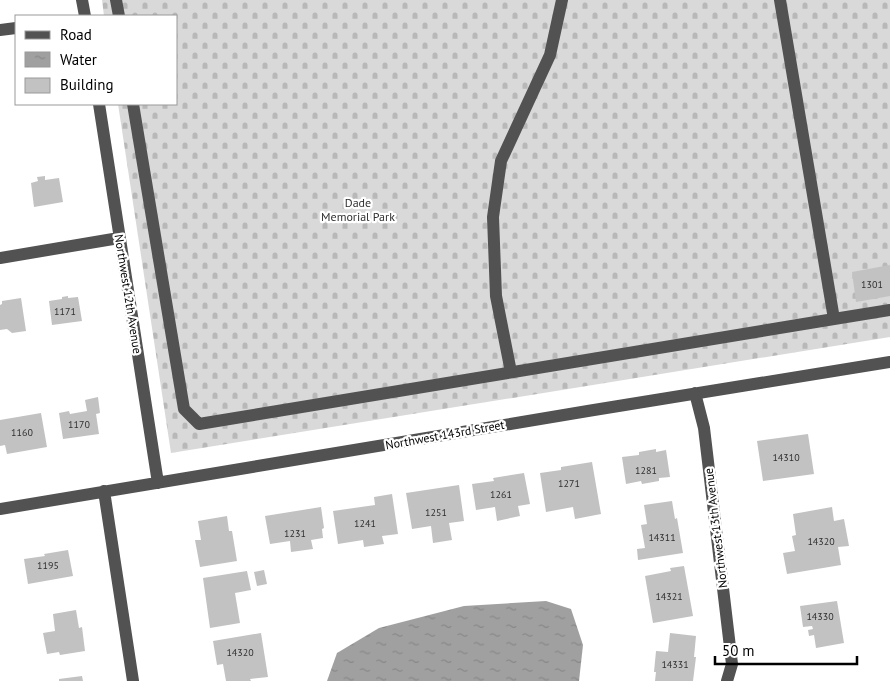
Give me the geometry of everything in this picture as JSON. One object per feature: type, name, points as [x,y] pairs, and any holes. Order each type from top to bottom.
[{"type":"street","points":[[82,0],[85,15]]},
{"type":"street","points":[[116,0],[118,15]]},
{"type":"street","points":[[511,372],[496,296],[493,218],[501,161],[550,55],[562,0]]},
{"type":"street","points":[[780,0],[834,319]]},
{"type":"street","points":[[0,30],[15,28]]},
{"type":"street","name":"Northwest 12th Avenue","points":[[99,105],[158,483]]},
{"type":"street","points":[[133,105],[184,409],[199,424],[890,310]]},
{"type":"street","points":[[0,258],[120,238]]},
{"type":"street","name":"Northwest 143rd Street","points":[[0,508],[890,362]]},
{"type":"street","name":"Northwest 13th Avenue","points":[[695,393],[704,428],[732,664],[727,681]]},
{"type":"street","points":[[104,492],[133,681]]},
{"type":"green space","name":"Dade Memorial Park","points":[[102,0],[890,0],[890,337],[171,453],[118,105],[178,105],[178,15],[104,15]]},
{"type":"water","points":[[546,601],[571,609],[583,645],[579,681],[327,681],[337,653],[379,628],[464,606]]},
{"type":"building","points":[[45,176],[45,180],[59,178],[63,202],[34,207],[31,183],[38,181],[37,177]]},
{"type":"building","points":[[890,265],[890,296],[856,302],[852,272]]},
{"type":"building","points":[[68,296],[68,298],[78,297],[82,321],[52,325],[49,301]]},
{"type":"building","points":[[21,298],[26,331],[12,333],[7,329],[0,330],[0,305],[2,301]]},
{"type":"building","points":[[98,397],[100,413],[96,414],[99,434],[63,439],[59,413],[69,411],[70,414],[87,411],[85,400]]},
{"type":"building","points":[[41,413],[47,447],[7,454],[5,445],[0,446],[0,420]]},
{"type":"building","points":[[808,434],[814,474],[763,481],[757,441]]},
{"type":"building","points":[[656,449],[656,452],[666,450],[670,477],[659,478],[659,481],[642,484],[641,481],[626,484],[622,457],[639,455],[639,452]]},
{"type":"building","points":[[592,462],[601,514],[575,519],[573,507],[546,512],[540,473],[561,470],[561,467]]},
{"type":"building","points":[[524,473],[530,504],[518,506],[520,516],[497,521],[495,507],[476,510],[472,484],[494,481],[493,478]]},
{"type":"building","points":[[459,485],[464,521],[449,523],[452,540],[433,543],[431,526],[412,529],[406,493]]},
{"type":"building","points":[[392,494],[398,534],[382,536],[384,544],[364,547],[363,540],[338,544],[333,511],[375,505],[374,497]]},
{"type":"building","points":[[672,501],[683,553],[638,560],[637,549],[645,548],[641,525],[647,524],[644,505]]},
{"type":"building","points":[[321,507],[324,528],[322,529],[323,538],[311,540],[313,549],[291,552],[290,541],[270,544],[265,516]]},
{"type":"building","points":[[832,507],[834,521],[844,519],[849,546],[838,547],[841,565],[787,574],[783,553],[795,551],[792,536],[796,535],[793,514]]},
{"type":"building","points":[[227,516],[229,531],[232,531],[237,561],[200,567],[195,540],[201,540],[198,521]]},
{"type":"building","points":[[68,550],[73,576],[28,584],[24,559]]},
{"type":"building","points":[[684,566],[693,616],[653,623],[645,576],[671,571],[670,568]]},
{"type":"building","points":[[264,570],[267,584],[257,586],[254,572]]},
{"type":"building","points":[[247,571],[251,590],[235,593],[240,623],[210,628],[203,578]]},
{"type":"building","points":[[837,601],[844,643],[816,648],[814,635],[809,636],[808,630],[813,629],[812,626],[803,627],[800,606]]},
{"type":"building","points":[[76,610],[79,628],[82,627],[85,651],[60,655],[59,652],[47,654],[43,633],[55,631],[53,614]]},
{"type":"building","points":[[261,633],[268,677],[250,679],[251,681],[226,681],[223,664],[217,665],[213,641]]},
{"type":"building","points":[[670,633],[696,636],[693,681],[655,681],[656,651],[668,652]]},
{"type":"building","points":[[82,676],[83,681],[59,681],[59,679]]}]
